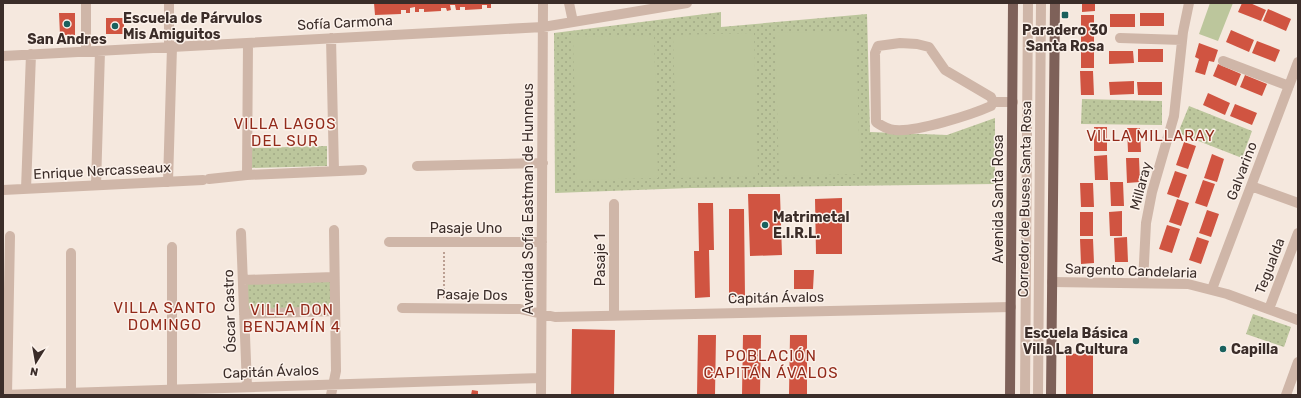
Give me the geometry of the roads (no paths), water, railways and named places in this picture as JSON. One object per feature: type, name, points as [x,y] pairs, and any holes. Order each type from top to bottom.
[{"type":"main road","name":"Avenida Santa Rosa","points":[[1010,395],[1013,3]]},
{"type":"main road","points":[[1051,392],[1055,3]]},
{"type":"street","points":[[86,3],[86,51]]},
{"type":"street","points":[[168,182],[171,47],[169,3]]},
{"type":"street","name":"Avenida Sofía Eastman de Hunneus","points":[[541,395],[543,3]]},
{"type":"street","points":[[569,3],[573,22]]},
{"type":"street","name":"Sofía Carmona","points":[[3,56],[543,27],[658,5],[687,3]]},
{"type":"street","name":"Corredor de Buses Santa Rosa","points":[[1024,395],[1028,3]]},
{"type":"street","name":"Corredor de Buses Santa Rosa","points":[[1038,395],[1041,3]]},
{"type":"street","name":"Millaray","points":[[1143,283],[1146,223],[1152,192],[1174,116],[1182,40],[1189,3]]},
{"type":"street","points":[[331,38],[334,171]]},
{"type":"street","points":[[1120,38],[1182,40]]},
{"type":"street","points":[[247,175],[248,43]]},
{"type":"street","points":[[900,43],[917,44],[929,47],[945,70],[991,98],[993,102],[991,106],[978,112],[931,125],[896,130],[881,125],[876,122],[875,53],[878,46],[900,43]]},
{"type":"street","points":[[96,185],[100,51]]},
{"type":"street","points":[[26,189],[31,54]]},
{"type":"street","points":[[1223,60],[1293,82]]},
{"type":"street","name":"Galvarino","points":[[1212,289],[1251,186],[1293,82],[1298,62]]},
{"type":"street","points":[[993,102],[1013,102]]},
{"type":"street","points":[[417,166],[543,163]]},
{"type":"street","name":"Enrique Nercasseaux","points":[[3,190],[168,182],[247,175],[362,170]]},
{"type":"street","points":[[1251,186],[1298,203]]},
{"type":"street","name":"Pasaje 1","points":[[614,204],[614,316]]},
{"type":"street","points":[[331,395],[336,371],[334,230]]},
{"type":"street","name":"Tegualda","points":[[1269,309],[1294,256],[1298,232]]},
{"type":"street","name":"Óscar Castro","points":[[241,233],[247,387]]},
{"type":"street","points":[[6,395],[10,236]]},
{"type":"street","name":"Pasaje Uno","points":[[389,242],[542,242]]},
{"type":"street","points":[[172,247],[172,392]]},
{"type":"street","points":[[71,253],[71,394]]},
{"type":"street","points":[[243,280],[334,277]]},
{"type":"street","name":"Sargento Candelaria","points":[[1052,282],[1188,284],[1212,289],[1298,320]]},
{"type":"street","name":"Capitán Ávalos","points":[[542,314],[555,317],[1011,307]]},
{"type":"street","name":"Pasaje Dos","points":[[402,308],[520,309],[542,314]]},
{"type":"street","points":[[244,314],[335,311]]},
{"type":"street","points":[[1286,395],[1298,362]]},
{"type":"street","name":"Capitán Ávalos","points":[[6,395],[236,391],[247,387],[541,378]]},
{"type":"place","name":"Paradero 30 Santa Rosa","points":[[1065,15]]},
{"type":"place","name":"San Andres","points":[[67,24]]},
{"type":"place","name":"Escuela de Párvulos Mis Amiguitos","points":[[115,26]]},
{"type":"place","name":"Matrimetal E.I.R.L.","points":[[765,225]]},
{"type":"place","name":"Escuela Básica Villa La Cultura","points":[[1136,341]]},
{"type":"place","name":"Capilla","points":[[1223,349]]},
{"type":"district","name":"VILLA LAGOS DEL SUR","points":[[285,132]]},
{"type":"district","name":"VILLA MILLARAY","points":[[1151,136]]},
{"type":"district","name":"VILLA SANTO DOMINGO","points":[[165,316]]},
{"type":"district","name":"VILLA DON BENJAMÍN 4","points":[[292,318]]},
{"type":"district","name":"POBLACIÓN CAPITÁN ÁVALOS","points":[[771,364]]}]
